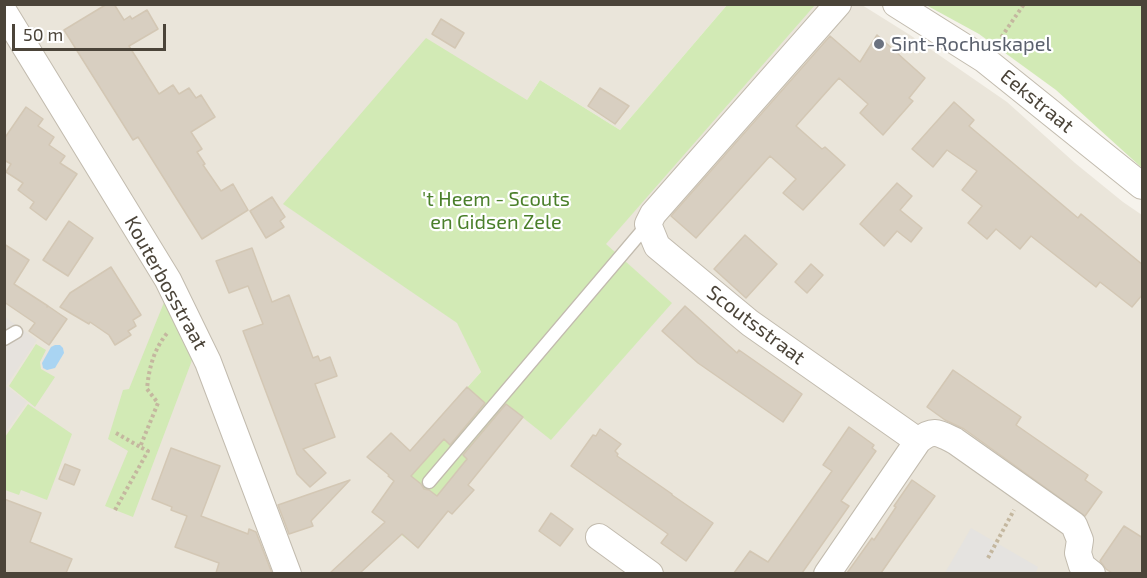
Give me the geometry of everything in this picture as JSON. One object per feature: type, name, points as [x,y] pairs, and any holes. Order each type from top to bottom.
[{"type":"street","points":[[648,225],[653,214],[838,4]]},
{"type":"street","name":"Eekstraat","points":[[896,4],[985,60],[1143,186]]},
{"type":"street","name":"Kouterbosstraat","points":[[4,12],[168,280],[208,362],[288,573]]},
{"type":"street","name":"Scoutsstraat","points":[[648,225],[657,246],[750,323],[918,441]]},
{"type":"street","points":[[827,573],[918,441],[926,434],[938,433],[955,441],[1074,525],[1080,540],[1078,554],[1082,566],[1092,573]]},
{"type":"street","points":[[599,537],[650,573]]},
{"type":"lane","points":[[429,482],[648,225]]},
{"type":"path","points":[[985,60],[1024,4]]},
{"type":"path","points":[[140,447],[158,403],[147,389],[149,367],[162,339],[185,314]]},
{"type":"path","points":[[115,510],[148,451],[116,433]]},
{"type":"path","points":[[988,558],[1025,492]]},
{"type":"shaded area","points":[[4,5],[727,5],[620,130],[540,80],[527,100],[284,204],[458,323],[481,372],[388,476],[394,481],[372,511],[418,548],[523,417],[551,439],[671,303],[605,244],[814,5],[862,5],[1007,102],[1075,163],[1142,215],[1142,573],[5,573]]},
{"type":"shaded area","points":[[5,317],[37,340],[6,386],[27,402],[5,433]]},
{"type":"shaded area","points":[[971,528],[1038,567],[1036,573],[945,573]]},
{"type":"green space","name":"'t Heem - Scouts en Gidsen Zele","points":[[727,5],[815,5],[606,244],[672,303],[551,440],[522,417],[418,548],[372,512],[394,481],[388,476],[481,372],[457,323],[283,204],[426,38],[527,100],[540,80],[620,130]]},
{"type":"green space","points":[[926,5],[1142,5],[1142,168],[1056,90],[979,34]]},
{"type":"green space","points":[[167,295],[194,355],[133,517],[105,506],[128,451],[108,439],[123,390],[129,389]]},
{"type":"green space","points":[[36,344],[46,350],[40,362],[41,369],[55,377],[35,407],[9,386]]},
{"type":"green space","points":[[28,404],[72,434],[47,500],[21,490],[19,495],[5,490],[5,437]]},
{"type":"water","points":[[60,345],[64,353],[55,368],[47,370],[43,368],[42,363],[51,347]]},
{"type":"building","points":[[107,4],[114,4],[124,20],[130,16],[132,19],[147,10],[158,29],[129,46],[159,94],[173,85],[179,94],[189,88],[196,98],[201,95],[215,117],[191,132],[202,149],[197,152],[221,191],[233,184],[248,210],[202,239],[138,137],[133,140],[64,30]]},
{"type":"building","points":[[441,19],[464,33],[455,48],[432,34]]},
{"type":"building","points":[[877,35],[925,78],[909,98],[913,101],[883,135],[860,113],[868,104],[839,78],[796,126],[822,149],[825,147],[845,165],[803,210],[783,193],[796,179],[770,156],[696,238],[671,216],[830,36],[860,62]]},
{"type":"building","points":[[600,88],[629,106],[615,124],[588,106]]},
{"type":"building","points":[[954,102],[974,120],[969,126],[1078,218],[1081,214],[1143,265],[1143,294],[1132,307],[1100,282],[1096,287],[1031,236],[1020,249],[996,229],[987,239],[968,223],[982,206],[962,190],[977,171],[947,150],[933,167],[912,149]]},
{"type":"building","points":[[26,107],[43,119],[38,126],[54,137],[49,145],[65,156],[60,163],[77,174],[46,220],[30,208],[34,202],[18,190],[23,183],[6,172],[11,164],[4,160],[4,139]]},
{"type":"building","points":[[897,183],[912,196],[900,210],[922,228],[911,242],[897,231],[884,246],[860,224]]},
{"type":"building","points":[[272,197],[285,217],[280,221],[284,227],[266,238],[250,211]]},
{"type":"building","points":[[69,221],[93,238],[68,276],[43,260]]},
{"type":"building","points":[[745,235],[777,264],[746,298],[714,269]]},
{"type":"building","points":[[4,244],[29,260],[14,284],[67,319],[49,345],[29,331],[35,323],[4,302]]},
{"type":"building","points":[[252,248],[272,302],[289,295],[313,358],[318,356],[320,361],[330,357],[337,376],[315,384],[335,437],[303,449],[326,473],[310,487],[297,474],[243,331],[263,324],[248,286],[229,293],[216,261]]},
{"type":"building","points":[[811,264],[823,275],[807,293],[795,282]]},
{"type":"building","points":[[111,267],[141,315],[133,320],[136,326],[128,331],[131,335],[115,345],[109,335],[90,322],[89,324],[60,307],[70,293]]},
{"type":"building","points":[[685,306],[737,353],[739,350],[802,394],[783,422],[698,363],[662,331]]},
{"type":"building","points":[[953,370],[1021,417],[1016,425],[1088,475],[1085,480],[1102,492],[1085,516],[964,429],[945,420],[927,407]]},
{"type":"building","points":[[467,387],[485,403],[450,445],[444,439],[411,476],[424,489],[437,496],[467,459],[463,455],[506,404],[523,417],[468,485],[474,490],[452,514],[448,511],[418,548],[402,534],[360,573],[330,573],[385,522],[372,512],[394,481],[367,457],[391,433],[410,451]]},
{"type":"building","points":[[849,427],[874,445],[872,448],[876,451],[841,501],[849,506],[802,573],[734,573],[750,551],[768,562],[832,471],[823,465]]},
{"type":"building","points":[[600,429],[621,444],[615,451],[617,456],[713,523],[686,561],[661,543],[668,534],[571,466],[593,435],[596,436]]},
{"type":"building","points":[[171,448],[220,466],[201,516],[248,534],[249,529],[256,532],[272,573],[216,573],[219,563],[175,547],[187,516],[152,499]]},
{"type":"building","points":[[65,464],[80,470],[74,485],[59,479]]},
{"type":"building","points":[[350,480],[311,521],[313,526],[289,534],[278,505]]},
{"type":"building","points":[[912,480],[935,496],[881,573],[847,573],[872,538],[874,540]]},
{"type":"building","points":[[4,499],[41,513],[30,542],[72,559],[66,573],[4,573]]},
{"type":"building","points":[[551,513],[573,529],[560,546],[539,531]]},
{"type":"building","points":[[1124,526],[1143,538],[1143,573],[1112,573],[1100,561]]},
{"type":"place","name":"Sint-Rochuskapel","points":[[879,44]]}]
